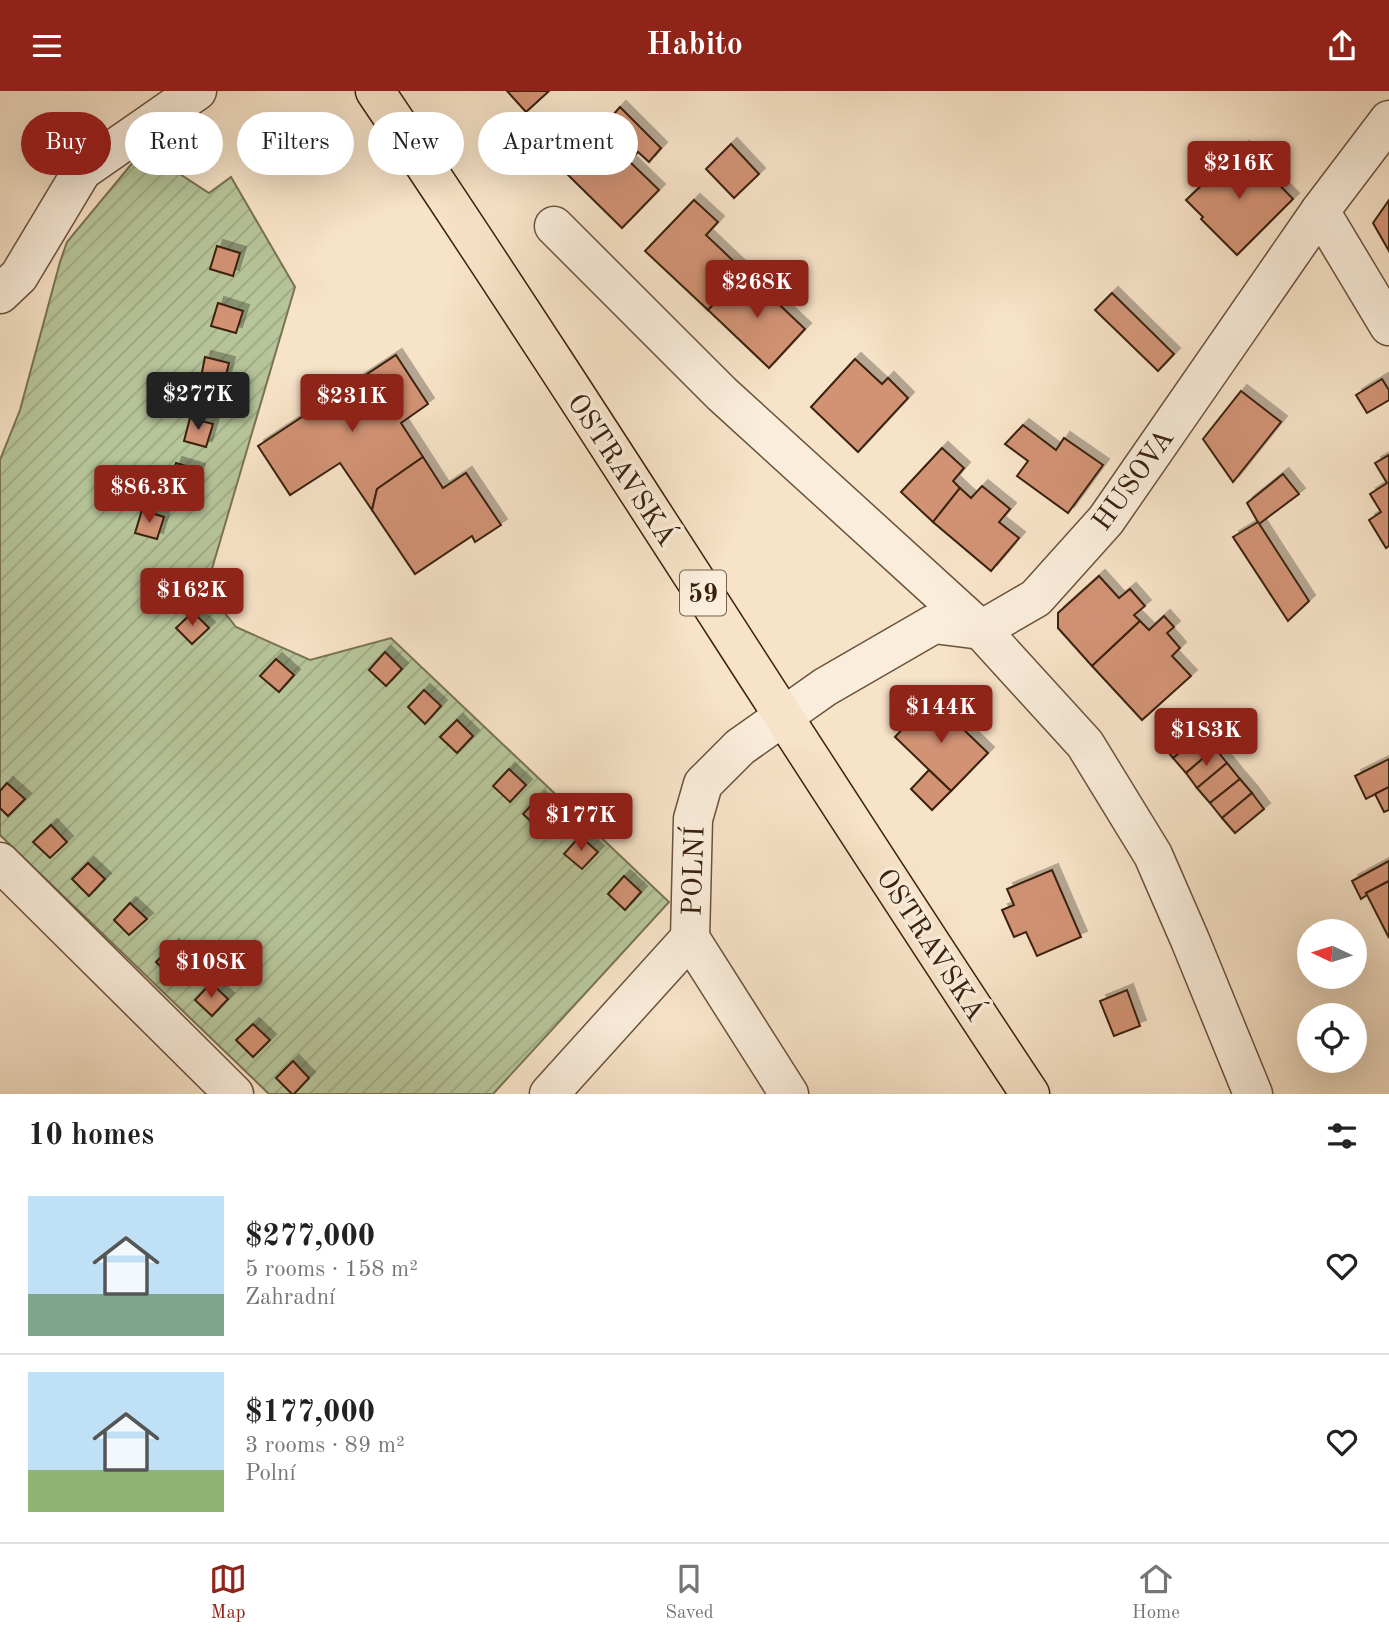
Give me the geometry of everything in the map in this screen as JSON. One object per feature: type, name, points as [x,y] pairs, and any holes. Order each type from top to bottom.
[{"type":"main road","name":"OSTRAVSKÁ","points":[[375,91],[445,194],[1030,1094]]},
{"type":"street","points":[[0,294],[19,276],[82,171],[197,91]]},
{"type":"street","name":"HUSOVA","points":[[981,630],[1035,598],[1106,520],[1320,211],[1389,120]]},
{"type":"street","points":[[1320,211],[1389,326]]},
{"type":"street","points":[[554,226],[722,394],[981,630],[1085,744],[1153,855],[1253,1094]]},
{"type":"street","points":[[783,717],[825,687],[934,624],[981,630]]},
{"type":"street","name":"POLNÍ","points":[[549,1094],[690,938],[693,819],[703,784],[740,747],[783,717]]},
{"type":"street","points":[[0,862],[234,1094]]},
{"type":"street","points":[[690,938],[789,1094]]},
{"type":"green space","points":[[125,172],[125,175],[181,175],[209,193],[231,177],[295,287],[206,589],[236,627],[310,660],[391,638],[669,902],[493,1094],[269,1094],[0,835],[0,460],[20,410],[67,242]]},
{"type":"building","points":[[507,91],[549,91],[526,112]]},
{"type":"building","points":[[638,125],[661,148],[649,162],[638,152]]},
{"type":"building","points":[[731,144],[759,174],[734,198],[706,169]]},
{"type":"building","points":[[1243,147],[1293,199],[1237,255],[1186,200]]},
{"type":"building","points":[[638,170],[659,190],[622,228],[568,175],[638,175]]},
{"type":"building","points":[[694,200],[718,222],[706,235],[745,272],[708,310],[645,251]]},
{"type":"building","points":[[1389,200],[1389,251],[1373,223]]},
{"type":"building","points":[[217,246],[240,253],[233,276],[210,269]]},
{"type":"building","points":[[745,272],[805,329],[769,368],[708,310]]},
{"type":"building","points":[[1112,293],[1174,354],[1158,371],[1095,310]]},
{"type":"building","points":[[218,303],[243,311],[236,333],[211,326]]},
{"type":"building","points":[[396,355],[428,404],[401,423],[423,457],[377,489],[372,510],[340,463],[290,495],[258,446]]},
{"type":"building","points":[[205,357],[229,363],[223,387],[200,382]]},
{"type":"building","points":[[855,359],[882,384],[888,378],[908,398],[858,452],[811,407]]},
{"type":"building","points":[[1382,379],[1389,390],[1389,400],[1367,413],[1356,395]]},
{"type":"building","points":[[1241,391],[1281,422],[1233,482],[1203,439]]},
{"type":"building","points":[[190,418],[213,424],[206,447],[184,441]]},
{"type":"building","points":[[1023,425],[1056,450],[1064,438],[1103,465],[1068,513],[1017,476],[1028,461],[1005,444]]},
{"type":"building","points":[[942,448],[964,468],[953,481],[960,488],[933,522],[901,492]]},
{"type":"building","points":[[1389,455],[1389,546],[1386,548],[1369,520],[1381,512],[1370,494],[1387,483],[1375,463]]},
{"type":"building","points":[[423,457],[443,488],[466,473],[501,525],[475,542],[472,536],[415,574],[372,510],[377,489]]},
{"type":"building","points":[[176,463],[199,470],[191,492],[169,486]]},
{"type":"building","points":[[1283,474],[1299,494],[1259,524],[1247,503]]},
{"type":"building","points":[[982,486],[1010,509],[999,522],[1019,538],[991,571],[933,522],[960,488],[971,498]]},
{"type":"building","points":[[142,510],[164,517],[157,539],[135,533]]},
{"type":"building","points":[[1258,522],[1309,601],[1288,621],[1233,537]]},
{"type":"building","points":[[1099,576],[1119,598],[1130,589],[1145,606],[1134,615],[1140,621],[1092,666],[1058,628],[1058,613]]},
{"type":"building","points":[[193,612],[209,628],[192,644],[176,628]]},
{"type":"building","points":[[1164,616],[1174,627],[1167,633],[1180,648],[1172,656],[1191,676],[1142,720],[1092,666],[1140,621],[1149,630]]},
{"type":"building","points":[[385,652],[402,669],[386,686],[369,670]]},
{"type":"building","points":[[276,659],[294,675],[279,692],[260,676]]},
{"type":"building","points":[[424,690],[441,706],[425,724],[408,707]]},
{"type":"building","points":[[931,698],[988,753],[951,791],[895,737]]},
{"type":"building","points":[[1190,717],[1203,734],[1173,758],[1160,742]]},
{"type":"building","points":[[457,720],[473,736],[457,753],[440,737]]},
{"type":"building","points":[[1203,734],[1215,748],[1186,773],[1173,758]]},
{"type":"building","points":[[1215,748],[1227,763],[1197,788],[1186,773]]},
{"type":"building","points":[[1389,759],[1389,787],[1366,799],[1355,776]]},
{"type":"building","points":[[1227,763],[1240,779],[1210,803],[1197,788]]},
{"type":"building","points":[[509,769],[526,785],[510,802],[493,786]]},
{"type":"building","points":[[929,770],[951,791],[932,810],[911,789]]},
{"type":"building","points":[[1240,779],[1252,793],[1222,818],[1210,803]]},
{"type":"building","points":[[7,783],[25,799],[8,816],[0,808],[0,791]]},
{"type":"building","points":[[1389,787],[1389,810],[1384,812],[1375,794]]},
{"type":"building","points":[[1252,793],[1264,809],[1235,833],[1222,818]]},
{"type":"building","points":[[539,797],[556,813],[540,830],[523,814]]},
{"type":"building","points":[[51,825],[67,842],[50,858],[33,842]]},
{"type":"building","points":[[580,836],[598,852],[582,869],[564,854]]},
{"type":"building","points":[[1389,861],[1389,881],[1366,893],[1361,899],[1352,881]]},
{"type":"building","points":[[88,863],[105,879],[89,896],[72,879]]},
{"type":"building","points":[[1052,870],[1081,937],[1037,956],[1026,932],[1014,937],[1002,910],[1014,905],[1007,889]]},
{"type":"building","points":[[624,876],[641,892],[625,910],[608,894]]},
{"type":"building","points":[[1389,881],[1389,938],[1366,893]]},
{"type":"building","points":[[130,903],[147,919],[129,935],[114,920]]},
{"type":"building","points":[[173,945],[189,962],[173,979],[156,962]]},
{"type":"building","points":[[211,983],[228,999],[212,1016],[195,1000]]},
{"type":"building","points":[[1127,990],[1140,1026],[1114,1036],[1100,1001]]},
{"type":"building","points":[[253,1024],[270,1040],[253,1057],[236,1040]]},
{"type":"building","points":[[293,1061],[309,1078],[292,1094],[276,1078]]}]
